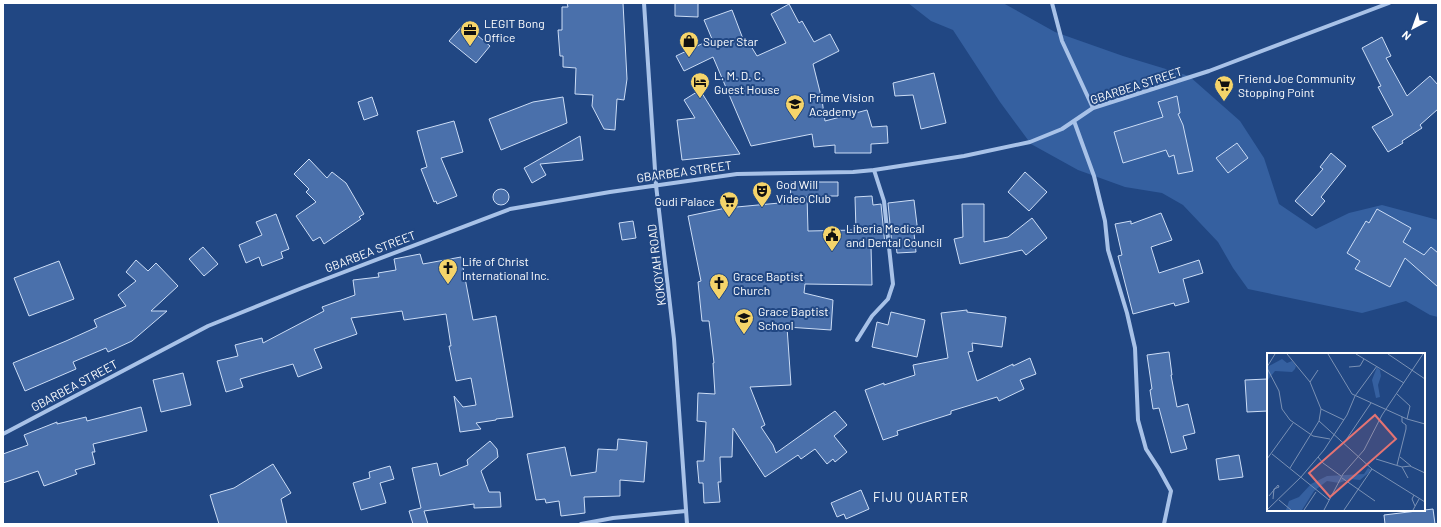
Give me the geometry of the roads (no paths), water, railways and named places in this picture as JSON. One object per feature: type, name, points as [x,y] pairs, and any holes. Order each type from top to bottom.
[{"type":"street","name":"KOKOYAH ROAD","points":[[644,3],[656,185],[674,339],[687,524]]},
{"type":"street","points":[[1052,3],[1062,41],[1093,108]]},
{"type":"street","name":"GBARBEA STREET","points":[[3,434],[208,326],[400,250],[510,209],[656,185],[737,174],[853,172],[874,170],[964,156],[1030,142],[1062,129],[1093,108],[1209,71],[1388,3]]},
{"type":"street","points":[[1074,122],[1094,176],[1105,221],[1108,250],[1127,312],[1135,348],[1138,420],[1146,449],[1160,469],[1171,491],[1164,524]]},
{"type":"street","points":[[857,340],[872,316],[888,299],[893,284],[884,201],[874,170]]},
{"type":"street","points":[[581,524],[613,518],[686,511]]},
{"type":"place","name":"LEGIT Bong Office","points":[[470,47]]},
{"type":"place","name":"Super Star","points":[[689,58]]},
{"type":"place","name":"L. M. D. C. Guest House","points":[[700,99]]},
{"type":"place","name":"Friend Joe Community Stopping Point","points":[[1224,102]]},
{"type":"place","name":"Prime Vision Academy","points":[[795,121]]},
{"type":"place","name":"God Will Video Club","points":[[762,208]]},
{"type":"place","name":"Gudi Palace","points":[[729,218]]},
{"type":"place","name":"Liberia Medical and Dental Council","points":[[832,252]]},
{"type":"place","name":"Life of Christ International Inc.","points":[[448,285]]},
{"type":"place","name":"Grace Baptist Church","points":[[719,300]]},
{"type":"place","name":"Grace Baptist School","points":[[744,335]]},
{"type":"district","name":"FIJU QUARTER","points":[[921,497]]}]
